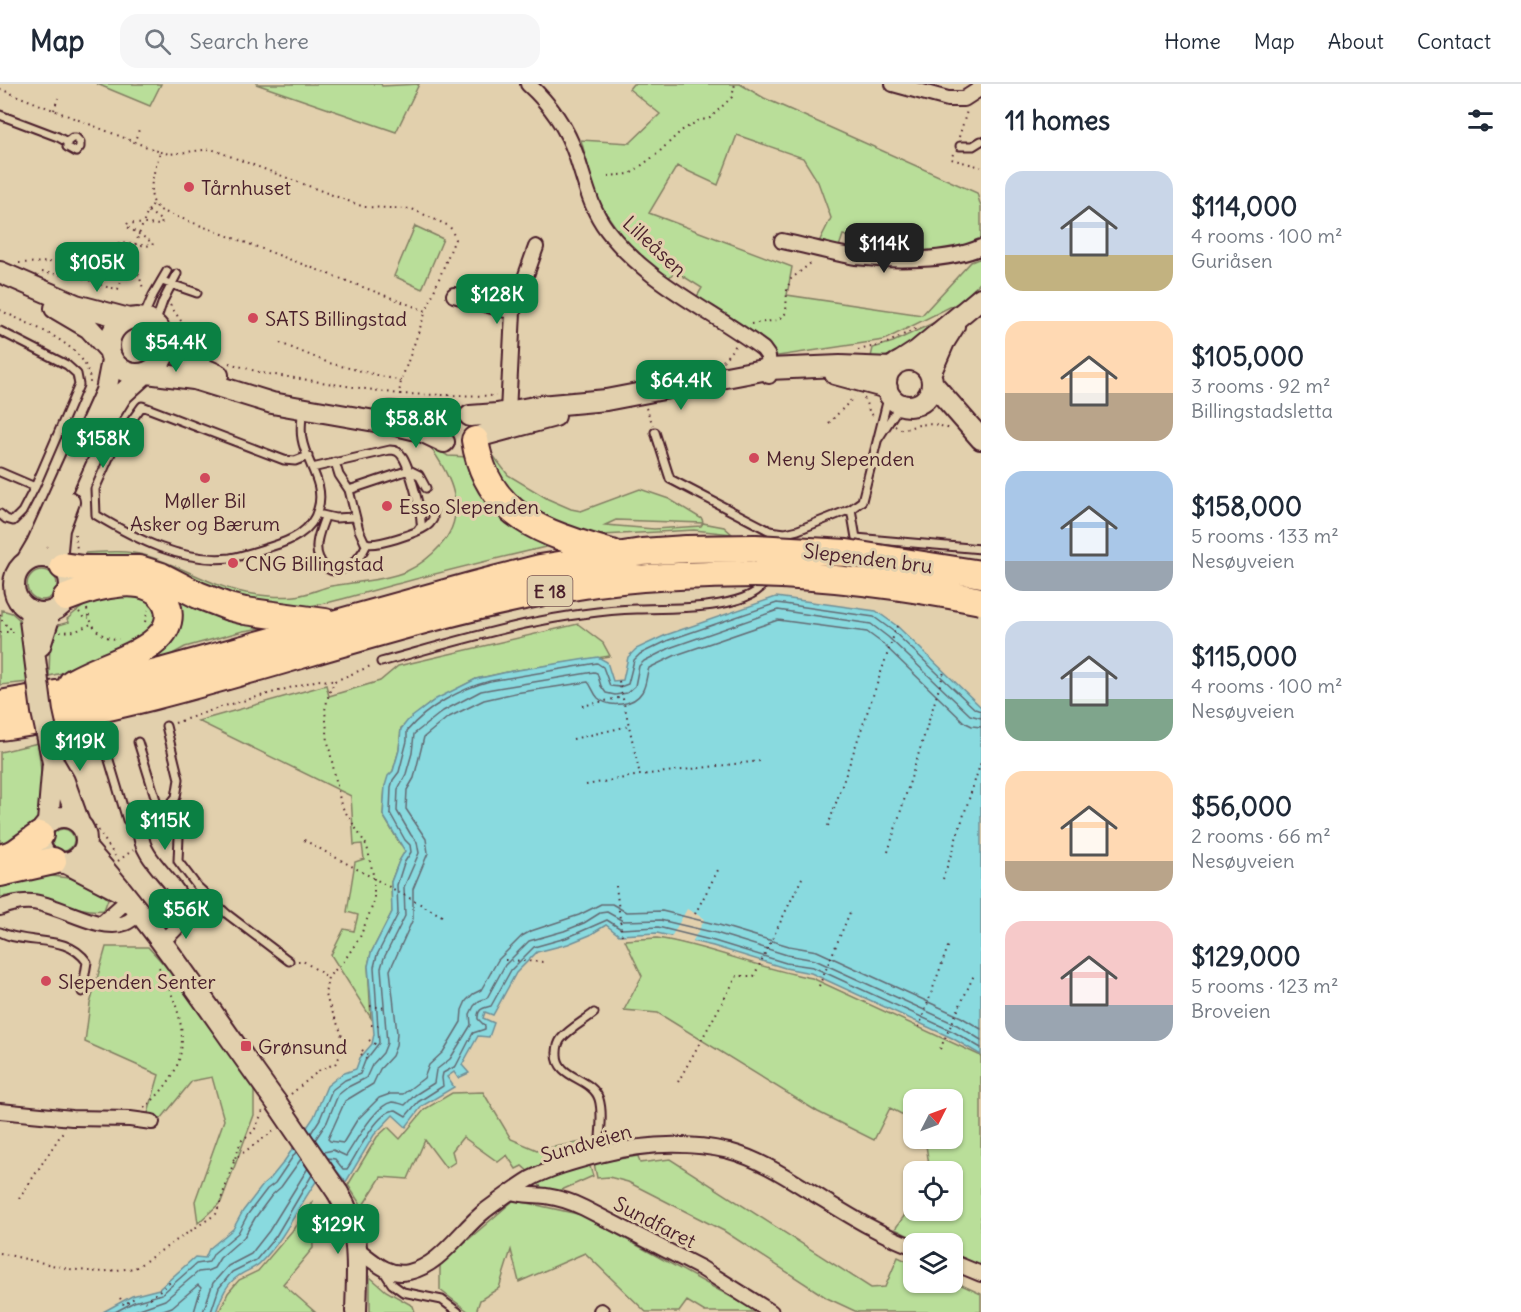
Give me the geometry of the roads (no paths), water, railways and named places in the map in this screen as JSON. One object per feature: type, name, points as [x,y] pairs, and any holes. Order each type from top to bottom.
[{"type":"highway","name":"E 18","points":[[468,427],[489,483],[508,506],[534,526],[552,535],[618,555]]},
{"type":"highway","name":"E 18","points":[[0,704],[164,671],[518,574],[618,555],[686,549],[764,563]]},
{"type":"highway","name":"Slependen bru","points":[[764,563],[847,553],[981,574]]},
{"type":"highway","name":"E 18","points":[[59,563],[83,569],[139,569],[161,576],[198,596],[245,612],[289,616],[333,624]]},
{"type":"highway","name":"E 18","points":[[0,727],[116,706],[170,693],[410,625],[544,592],[764,563]]},
{"type":"highway","name":"Slependen bru","points":[[764,563],[831,578],[891,585],[981,601]]},
{"type":"highway","name":"E 18","points":[[46,609],[80,592],[108,585],[139,584],[161,595],[169,615],[165,629],[154,641],[79,678],[53,695]]},
{"type":"highway","name":"E 18","points":[[0,740],[27,723]]},
{"type":"highway","points":[[0,858],[15,854],[46,821]]},
{"type":"highway","points":[[0,873],[60,862]]},
{"type":"main road","points":[[0,272],[76,305],[148,326],[184,358],[200,368],[274,393],[424,416],[468,427],[532,421],[769,372],[839,374],[951,416],[971,434]]},
{"type":"main road","points":[[0,282],[89,328],[127,373],[194,379],[248,397],[392,424],[421,431],[460,450],[466,448],[468,427]]},
{"type":"main road","points":[[898,398],[887,378],[896,365],[917,351],[981,298]]},
{"type":"main road","points":[[898,398],[929,396],[931,379],[944,342],[960,317]]},
{"type":"main road","points":[[46,609],[14,585],[14,574],[37,544],[106,391],[111,355],[109,343],[114,331],[148,326]]},
{"type":"main road","points":[[60,862],[78,858],[85,847],[86,834],[79,823],[64,781],[53,762],[39,695],[35,649],[40,646],[46,609],[70,581],[59,563],[57,535],[60,523],[105,420],[122,394],[160,364],[164,357],[148,326]]},
{"type":"main road","points":[[468,427],[505,405],[540,406],[586,403],[769,372],[840,366],[896,365],[910,360],[925,366],[931,379],[966,419],[971,434]]},
{"type":"main road","points":[[444,442],[440,429],[446,418],[468,427]]},
{"type":"main road","points":[[14,574],[35,557],[45,557],[59,563]]},
{"type":"main road","points":[[53,762],[46,821],[40,842],[44,853],[130,901]]},
{"type":"main road","points":[[46,821],[67,817],[79,823]]},
{"type":"main road","points":[[85,847],[110,873],[162,940],[279,1099],[338,1193],[352,1220],[357,1249],[356,1312]]},
{"type":"street","name":"Lilleåsen","points":[[528,84],[547,102],[566,130],[576,153],[592,205],[607,230],[628,254],[665,285],[763,349],[768,356],[769,372]]},
{"type":"street","points":[[893,84],[948,99],[964,99],[981,88]]},
{"type":"street","points":[[782,241],[856,257],[937,259],[981,247]]},
{"type":"street","points":[[505,405],[513,312],[536,247]]},
{"type":"street","points":[[454,295],[513,312]]},
{"type":"street","points":[[161,816],[142,837],[147,854],[173,886],[184,910],[181,923],[162,940]]},
{"type":"street","points":[[4,905],[23,901],[42,903],[102,924],[130,901]]},
{"type":"street","points":[[0,1111],[152,1122]]},
{"type":"street","name":"Sundveien","points":[[382,1268],[398,1273],[424,1266],[484,1212],[531,1179],[599,1155],[654,1144],[730,1151],[769,1168],[864,1225],[903,1243]]},
{"type":"street","name":"Sundfaret","points":[[512,1192],[522,1195],[548,1196],[566,1200],[584,1208],[701,1268],[771,1312]]},
{"type":"street","points":[[357,1249],[382,1268]]},
{"type":"street","points":[[963,1267],[981,1274]]},
{"type":"lane","points":[[0,115],[67,142]]},
{"type":"lane","points":[[960,146],[973,146],[981,141]]},
{"type":"lane","points":[[148,326],[153,295],[167,271]]},
{"type":"lane","points":[[148,326],[177,274]]},
{"type":"lane","points":[[162,280],[197,293]]},
{"type":"lane","points":[[0,331],[67,365],[76,374],[79,385],[35,487],[17,518],[13,521],[0,514]]},
{"type":"lane","points":[[656,432],[670,479],[770,531],[785,533],[798,531],[851,509],[862,501],[882,419],[898,398]]},
{"type":"lane","points":[[875,444],[890,424],[898,398]]},
{"type":"lane","points":[[303,409],[302,438],[308,456],[312,468],[320,493],[317,513],[304,531],[291,540],[232,558],[196,558],[133,536],[96,515],[95,489],[116,442],[142,406],[284,460],[295,460],[308,456]]},
{"type":"lane","points":[[312,468],[390,450],[397,451],[403,456],[409,470],[422,523],[418,530]]},
{"type":"lane","points":[[335,462],[339,475],[349,490],[362,539],[367,543],[386,541],[427,526],[431,522],[433,512]]},
{"type":"lane","points":[[349,490],[409,470],[419,475],[426,488]]},
{"type":"lane","points":[[0,471],[35,487]]},
{"type":"lane","points":[[851,509],[856,538],[981,549]]},
{"type":"lane","points":[[317,513],[325,517],[356,517]]},
{"type":"lane","points":[[325,517],[318,538],[318,555],[330,570],[340,571],[347,567],[361,556],[367,543]]},
{"type":"lane","points":[[381,662],[508,628],[599,610],[711,606],[757,593],[763,587],[764,563],[785,533]]},
{"type":"lane","points":[[161,816],[176,797],[179,779],[166,726]]},
{"type":"lane","points":[[138,742],[161,816],[176,830],[179,837],[178,861],[197,886],[226,914],[289,961]]},
{"type":"lane","points":[[106,750],[127,820],[142,837]]},
{"type":"lane","points":[[0,932],[58,943],[76,950],[87,962],[82,992]]},
{"type":"lane","points":[[594,1013],[560,1040],[557,1047],[557,1060],[563,1071],[589,1087],[598,1096],[599,1155]]},
{"type":"lane","points":[[382,1268],[392,1284],[403,1292],[442,1300],[458,1312]]},
{"type":"water","points":[[776,597],[876,611],[897,626],[981,707],[981,1055],[952,1038],[811,973],[657,933],[619,935],[606,925],[568,944],[537,952],[516,973],[493,1015],[485,1012],[483,1018],[494,1023],[489,1037],[478,1036],[462,1065],[469,1073],[458,1078],[454,1072],[447,1077],[454,1087],[422,1106],[406,1127],[393,1115],[374,1135],[346,1182],[330,1163],[271,1251],[259,1264],[229,1284],[216,1312],[103,1312],[132,1296],[159,1289],[195,1257],[205,1258],[209,1249],[233,1229],[243,1211],[283,1163],[314,1117],[327,1086],[342,1074],[356,1069],[360,1058],[372,1044],[374,1034],[368,966],[371,953],[392,912],[391,882],[405,851],[383,815],[385,786],[388,776],[393,771],[399,750],[401,729],[408,720],[436,699],[476,679],[512,671],[598,657],[607,662],[613,681],[623,680],[628,657],[636,649],[666,635]]},
{"type":"place","name":"Tårnhuset","points":[[189,187]]},
{"type":"place","name":"SATS Billingstad","points":[[253,318]]},
{"type":"place","name":"Meny Slependen","points":[[754,458]]},
{"type":"place","name":"Møller Bil Asker og Bærum","points":[[205,478]]},
{"type":"place","name":"Esso Slependen","points":[[387,506]]},
{"type":"place","name":"CNG Billingstad","points":[[233,563]]},
{"type":"place","name":"Slependen Senter","points":[[46,981]]},
{"type":"place","name":"Grønsund","points":[[246,1046]]}]
